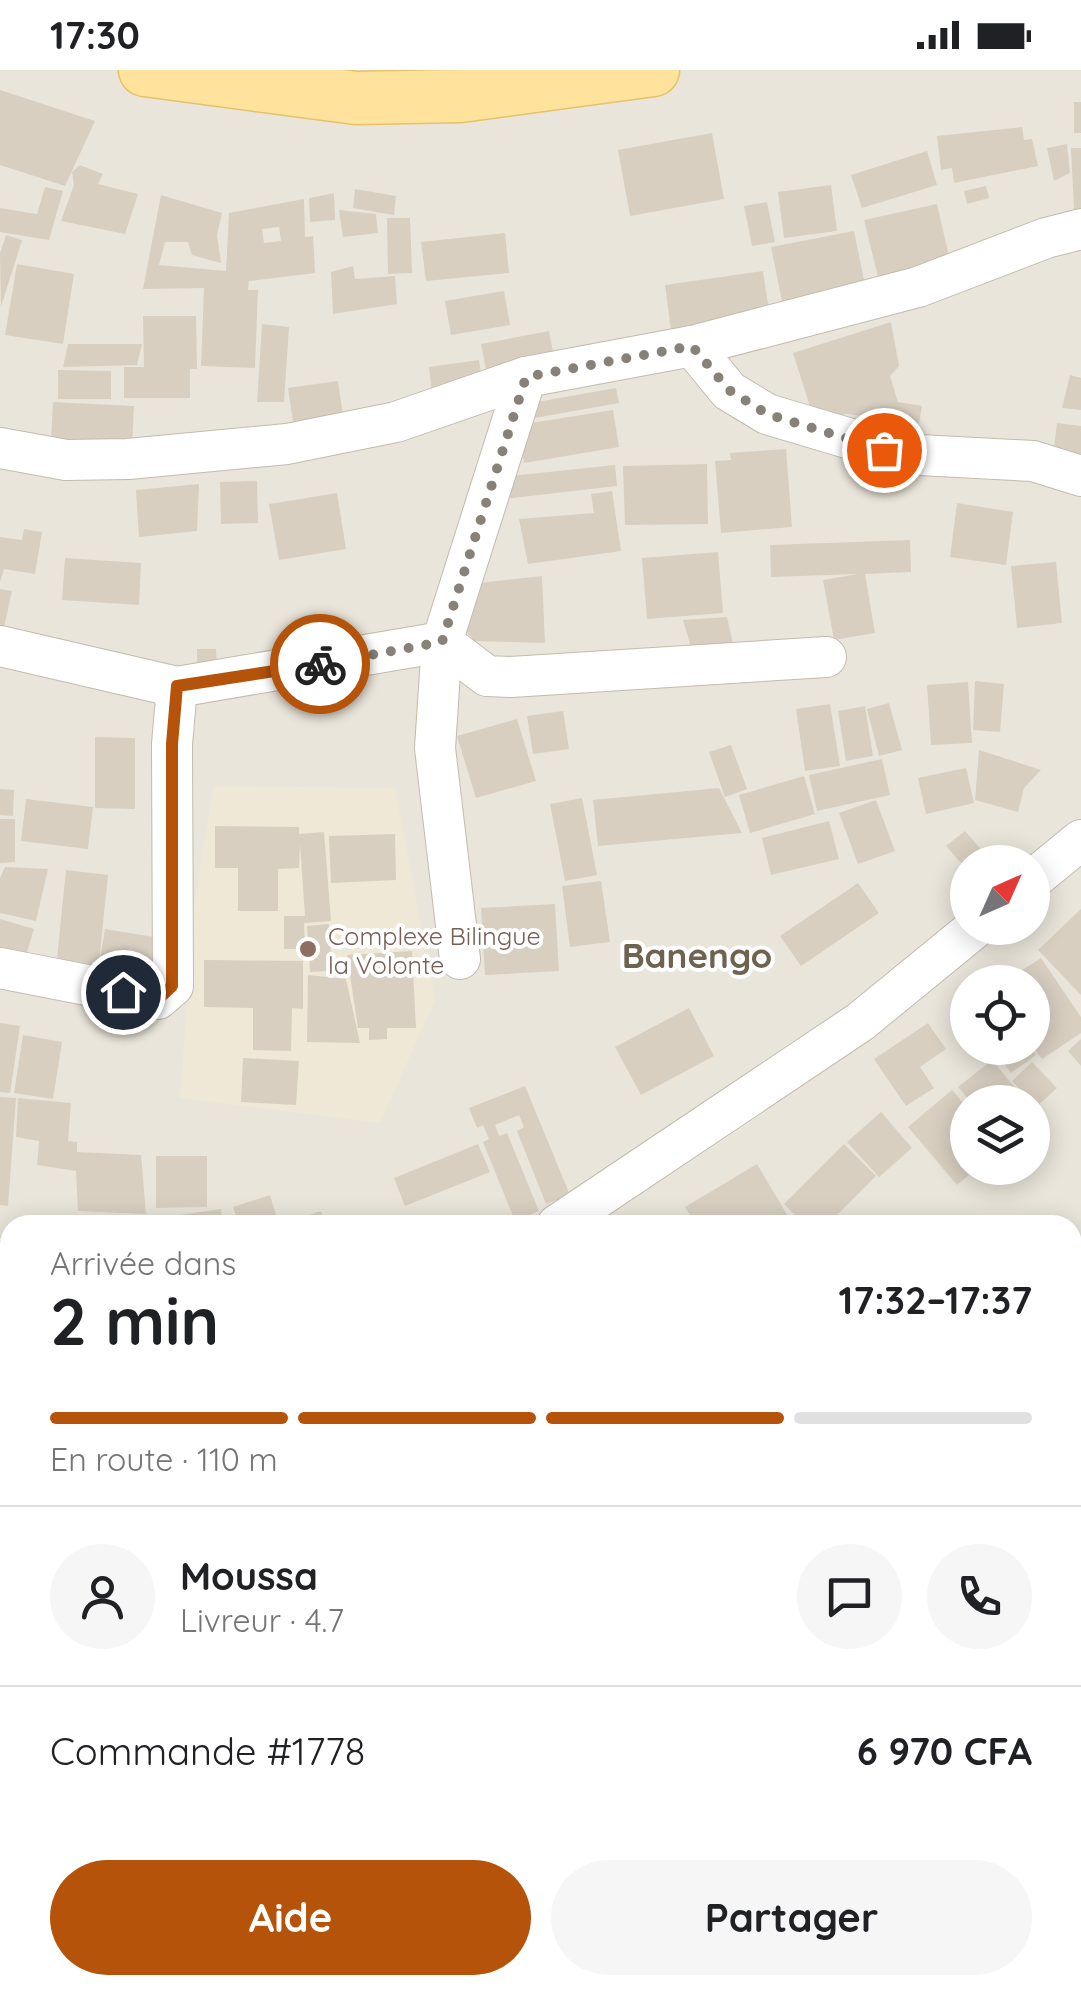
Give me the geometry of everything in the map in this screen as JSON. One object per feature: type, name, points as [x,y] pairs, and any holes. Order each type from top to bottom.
[{"type":"main road","points":[[145,70],[356,98],[460,96],[652,70]]},
{"type":"street","points":[[0,448],[66,460],[287,444],[396,422],[526,377],[692,346],[918,288],[1046,238],[1081,229]]},
{"type":"street","points":[[692,346],[729,390],[767,414],[901,454],[1032,461],[1081,476]]},
{"type":"street","points":[[460,959],[435,748],[442,642],[526,377]]},
{"type":"street","points":[[0,646],[177,686],[442,642],[487,676],[511,677],[826,656]]},
{"type":"street","points":[[0,968],[158,999],[169,994],[172,744],[177,686]]},
{"type":"street","points":[[1050,865],[1081,840]]},
{"type":"street","points":[[573,1215],[860,1022],[954,945]]},
{"type":"shaded area","points":[[0,70],[1081,70],[1081,1215],[0,1215]]},
{"type":"shaded area","name":"Complexe Bilingue la Volonte","points":[[214,786],[395,788],[435,1000],[380,1123],[180,1098],[195,899]]},
{"type":"building","points":[[0,90],[95,121],[65,186],[0,165]]},
{"type":"building","points":[[1074,102],[1081,102],[1081,133],[1074,133]]},
{"type":"building","points":[[1022,127],[1024,140],[1032,139],[1038,166],[954,183],[952,168],[941,170],[937,136]]},
{"type":"building","points":[[712,133],[724,199],[630,216],[618,150]]},
{"type":"building","points":[[1067,144],[1070,173],[1054,181],[1047,148]]},
{"type":"building","points":[[1071,148],[1081,148],[1081,209],[1074,209]]},
{"type":"building","points":[[927,151],[937,185],[862,208],[851,175]]},
{"type":"building","points":[[80,165],[103,174],[98,184],[138,194],[125,234],[61,221],[74,185],[72,172]]},
{"type":"building","points":[[831,185],[837,231],[784,238],[778,192]]},
{"type":"building","points":[[986,186],[989,198],[967,204],[964,191]]},
{"type":"building","points":[[45,187],[63,191],[49,240],[0,232],[0,208],[37,214]]},
{"type":"building","points":[[355,189],[396,196],[394,215],[353,208]]},
{"type":"building","points":[[334,193],[335,220],[310,222],[309,198]]},
{"type":"building","points":[[161,195],[222,213],[217,235],[221,263],[192,255],[188,242],[165,242],[159,265],[226,271],[229,213],[304,199],[305,237],[313,236],[315,273],[249,281],[248,290],[258,290],[255,368],[201,366],[204,288],[143,289]],"holes":[[[279,227],[281,241],[264,243],[262,229]]]},
{"type":"building","points":[[767,202],[775,242],[752,246],[744,206]]},
{"type":"building","points":[[937,204],[951,265],[879,281],[864,220]]},
{"type":"building","points":[[339,210],[376,214],[378,233],[343,237]]},
{"type":"building","points":[[387,218],[410,218],[412,273],[388,274]]},
{"type":"building","points":[[854,231],[867,295],[784,311],[771,247]]},
{"type":"building","points":[[505,233],[509,273],[426,281],[421,242]]},
{"type":"building","points":[[6,235],[22,240],[1,307],[0,253]]},
{"type":"building","points":[[17,264],[74,274],[63,344],[5,335]]},
{"type":"building","points":[[353,266],[355,279],[395,276],[397,304],[333,314],[331,272]]},
{"type":"building","points":[[763,271],[771,324],[672,338],[665,285]]},
{"type":"building","points":[[504,291],[510,325],[451,335],[445,301]]},
{"type":"building","points":[[143,316],[196,316],[197,369],[190,369],[190,398],[124,398],[124,367],[144,367]]},
{"type":"building","points":[[891,322],[899,366],[890,376],[898,402],[922,406],[919,423],[848,414],[814,419],[793,353]]},
{"type":"building","points":[[262,324],[289,327],[284,402],[257,402]]},
{"type":"building","points":[[549,331],[558,378],[490,391],[481,344]]},
{"type":"building","points":[[68,344],[142,344],[137,365],[63,367]]},
{"type":"building","points":[[479,360],[484,396],[433,402],[429,367]]},
{"type":"building","points":[[58,370],[111,371],[111,399],[58,399]]},
{"type":"building","points":[[1070,375],[1081,378],[1081,410],[1062,408]]},
{"type":"building","points":[[338,381],[343,416],[293,422],[288,388]]},
{"type":"building","points":[[616,388],[619,403],[529,419],[526,404]]},
{"type":"building","points":[[53,402],[134,406],[132,446],[51,442]]},
{"type":"building","points":[[613,410],[619,447],[524,463],[518,425]]},
{"type":"building","points":[[1057,423],[1081,426],[1081,460],[1053,457]]},
{"type":"building","points":[[786,449],[792,527],[721,533],[715,461],[731,460],[730,453]]},
{"type":"building","points":[[707,464],[708,524],[625,525],[623,466]]},
{"type":"building","points":[[615,465],[617,486],[504,499],[501,477]]},
{"type":"building","points":[[257,481],[258,523],[221,524],[220,482]]},
{"type":"building","points":[[199,484],[197,531],[139,537],[136,490]]},
{"type":"building","points":[[612,491],[621,551],[528,564],[519,519],[594,513],[591,494]]},
{"type":"building","points":[[337,493],[346,549],[279,560],[269,504]]},
{"type":"building","points":[[957,503],[1013,512],[1006,565],[950,557]]},
{"type":"building","points":[[24,529],[42,532],[35,574],[4,569],[0,582],[0,537],[22,540]]},
{"type":"building","points":[[910,540],[911,572],[865,574],[875,633],[834,640],[823,580],[858,574],[771,577],[770,545]]},
{"type":"building","points":[[718,552],[723,613],[647,619],[642,558]]},
{"type":"building","points":[[65,558],[141,563],[139,605],[62,600]]},
{"type":"building","points":[[1056,562],[1062,623],[1017,628],[1011,566]]},
{"type":"building","points":[[542,576],[545,643],[475,641],[461,626],[479,583]]},
{"type":"building","points":[[0,589],[12,591],[2,636],[0,636]]},
{"type":"building","points":[[727,617],[735,653],[693,654],[683,620]]},
{"type":"building","points":[[197,649],[216,649],[218,698],[198,698]]},
{"type":"building","points":[[975,681],[1004,684],[1000,732],[973,730]]},
{"type":"building","points":[[968,682],[972,743],[931,745],[927,685]]},
{"type":"building","points":[[889,703],[902,750],[879,756],[867,709]]},
{"type":"building","points":[[830,704],[840,766],[805,771],[796,709]]},
{"type":"building","points":[[865,706],[873,756],[846,761],[838,711]]},
{"type":"building","points":[[563,711],[569,749],[533,754],[527,716]]},
{"type":"building","points":[[517,719],[536,781],[476,798],[457,736]]},
{"type":"building","points":[[95,737],[135,738],[135,809],[95,808]]},
{"type":"building","points":[[731,745],[747,789],[725,797],[709,752]]},
{"type":"building","points":[[979,750],[1041,770],[1024,788],[1018,812],[975,800]]},
{"type":"building","points":[[882,759],[890,795],[817,811],[809,775]]},
{"type":"building","points":[[966,768],[974,803],[926,814],[918,778]]},
{"type":"building","points":[[804,776],[815,814],[750,833],[739,795]]},
{"type":"building","points":[[719,788],[742,833],[598,846],[593,800]]},
{"type":"building","points":[[0,789],[14,790],[13,816],[0,815]]},
{"type":"building","points":[[582,798],[597,875],[565,881],[550,804]]},
{"type":"building","points":[[26,799],[93,807],[88,849],[21,841]]},
{"type":"building","points":[[876,800],[895,851],[858,864],[839,813]]},
{"type":"building","points":[[0,819],[15,819],[15,862],[0,863]]},
{"type":"building","points":[[829,821],[839,859],[771,875],[762,838]]},
{"type":"building","points":[[215,826],[299,827],[299,834],[324,832],[331,921],[304,923],[305,949],[284,949],[284,916],[305,916],[300,844],[299,868],[278,869],[278,911],[238,911],[238,868],[215,868]]},
{"type":"building","points":[[965,831],[977,845],[950,845],[950,851],[946,846]]},
{"type":"building","points":[[395,834],[396,880],[331,883],[329,836]]},
{"type":"building","points":[[5,867],[48,869],[36,921],[0,913],[0,878]]},
{"type":"building","points":[[66,870],[108,875],[97,982],[55,978]]},
{"type":"building","points":[[601,881],[610,942],[570,947],[562,886]]},
{"type":"building","points":[[858,883],[879,913],[801,966],[780,936]]},
{"type":"building","points":[[555,904],[559,971],[485,975],[481,908]]},
{"type":"building","points":[[1081,909],[1081,995],[1038,950],[1050,945],[1050,939]]},
{"type":"building","points":[[0,919],[34,929],[24,962],[0,955]]},
{"type":"building","points":[[329,924],[332,971],[310,972],[307,926]]},
{"type":"building","points":[[105,929],[160,938],[156,968],[100,959]]},
{"type":"building","points":[[412,951],[416,1028],[387,1028],[387,1039],[369,1040],[369,1028],[358,1028],[347,955]]},
{"type":"building","points":[[204,960],[303,961],[303,1009],[292,1008],[291,1051],[253,1050],[253,1008],[204,1007]]},
{"type":"building","points":[[1050,971],[1081,1017],[1081,1033],[1050,1054]]},
{"type":"building","points":[[308,975],[346,979],[360,1043],[307,1042]]},
{"type":"building","points":[[689,1008],[714,1056],[641,1095],[615,1047]]},
{"type":"building","points":[[0,1023],[20,1026],[10,1093],[0,1092]]},
{"type":"building","points":[[928,1023],[946,1049],[920,1067],[934,1088],[906,1106],[874,1059]]},
{"type":"building","points":[[23,1035],[62,1042],[53,1099],[14,1093]]},
{"type":"building","points":[[1081,1039],[1081,1066],[1068,1051]]},
{"type":"building","points":[[243,1058],[299,1061],[296,1105],[241,1102]]},
{"type":"building","points":[[986,1065],[996,1065],[1013,1085],[961,1085]]},
{"type":"building","points":[[1005,1065],[1022,1065],[1011,1073]]},
{"type":"building","points":[[1029,1065],[1035,1065],[1057,1088],[1050,1094],[1050,1085],[1016,1085],[1012,1081]]},
{"type":"building","points":[[525,1086],[570,1195],[546,1204],[517,1131],[524,1127],[519,1115],[495,1125],[499,1136],[507,1133],[539,1211],[513,1215],[483,1142],[489,1139],[483,1125],[477,1128],[469,1108]]},
{"type":"building","points":[[950,1092],[950,1177],[908,1127]]},
{"type":"building","points":[[0,1097],[16,1098],[8,1206],[0,1205]]},
{"type":"building","points":[[18,1098],[71,1103],[68,1141],[77,1142],[77,1152],[141,1155],[146,1214],[78,1211],[76,1171],[37,1165],[39,1141],[16,1137]]},
{"type":"building","points":[[881,1112],[912,1148],[879,1177],[847,1142]]},
{"type":"building","points":[[478,1144],[490,1172],[405,1206],[394,1178]]},
{"type":"building","points":[[844,1144],[876,1176],[837,1215],[795,1215],[784,1204]]},
{"type":"building","points":[[156,1156],[207,1156],[207,1207],[156,1208]]},
{"type":"building","points":[[757,1164],[787,1215],[690,1215],[685,1207]]},
{"type":"building","points":[[270,1195],[276,1215],[236,1215],[233,1207]]},
{"type":"building","points":[[221,1209],[222,1215],[179,1215]]},
{"type":"way so far","points":[[320,664],[442,642],[526,377],[692,346],[729,390],[767,414],[884,450]]},
{"type":"place","name":"Complexe Bilingue la Volonte","points":[[308,949]]},
{"type":"district","name":"Banengo","points":[[697,955]]},
{"type":"route","points":[[123,992],[158,999],[169,994],[172,986],[172,744],[177,686],[320,664]]}]
